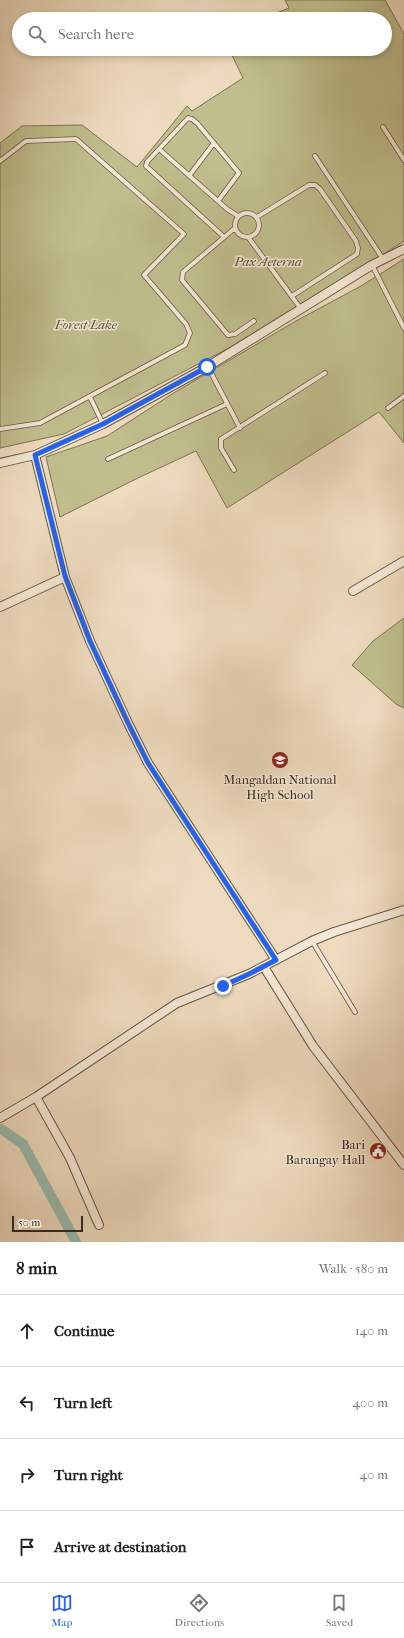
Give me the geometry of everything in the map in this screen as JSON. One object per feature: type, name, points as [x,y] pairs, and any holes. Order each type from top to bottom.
[{"type":"street","points":[[0,463],[35,455],[103,424],[207,367],[372,265],[404,249]]},
{"type":"street","points":[[35,455],[65,576],[90,641],[148,763],[276,960]]},
{"type":"street","points":[[353,590],[404,561]]},
{"type":"street","points":[[0,607],[65,576]]},
{"type":"street","points":[[0,1118],[36,1097],[177,1003],[229,983],[264,967],[312,941],[334,932],[404,910]]},
{"type":"street","points":[[264,967],[313,1046],[404,1164]]},
{"type":"street","points":[[36,1097],[70,1158],[100,1225]]},
{"type":"lane","points":[[218,201],[239,173],[192,118],[189,118],[183,121],[147,162],[147,168],[224,237]]},
{"type":"lane","points":[[383,127],[404,160]]},
{"type":"lane","points":[[0,161],[26,141],[76,139],[184,234],[144,274],[186,324],[190,334],[185,345],[90,397],[40,422],[0,429]]},
{"type":"lane","points":[[189,176],[214,143]]},
{"type":"lane","points":[[159,149],[218,201],[238,216]]},
{"type":"lane","points":[[315,156],[383,260]]},
{"type":"lane","points":[[257,218],[308,186],[315,185],[320,189],[356,241],[358,248],[356,254],[292,296]]},
{"type":"lane","points":[[245,213],[250,213],[257,218],[259,221],[258,230],[252,236],[248,237],[240,235],[235,228],[235,220],[238,216],[245,213]]},
{"type":"lane","points":[[235,228],[183,272],[182,280],[228,335],[235,334],[254,321]]},
{"type":"lane","points":[[248,237],[301,309]]},
{"type":"lane","points":[[372,265],[391,306],[404,328]]},
{"type":"lane","points":[[207,367],[240,428]]},
{"type":"lane","points":[[234,470],[221,448],[221,439],[325,373]]},
{"type":"lane","points":[[388,408],[404,396]]},
{"type":"lane","points":[[90,397],[103,424]]},
{"type":"lane","points":[[108,459],[228,404]]},
{"type":"lane","points":[[312,941],[355,1012]]},
{"type":"green space","points":[[285,0],[385,0],[392,12],[279,12],[289,8]]},
{"type":"green space","points":[[392,13],[404,34],[404,241],[311,301],[227,349],[64,434],[0,448],[0,143],[22,126],[82,125],[137,167],[187,106],[192,111],[243,78],[232,56],[392,56]]},
{"type":"green space","points":[[404,259],[404,443],[379,412],[227,508],[196,451],[60,517],[46,457],[107,436],[172,394],[296,321],[361,286]]},
{"type":"green space","points":[[404,618],[404,708],[396,704],[352,665],[373,641]]},
{"type":"waterway","points":[[1,1129],[23,1144],[76,1242]]},
{"type":"place","name":"Mangaldan National High School","points":[[280,760]]},
{"type":"place","name":"Bari Barangay Hall","points":[[378,1151]]},
{"type":"route","points":[[207,367],[84,434],[35,455],[65,576],[90,641],[128,723],[148,763],[276,960],[223,986]]},
{"type":"park label","name":"Pax Aeterna","points":[[268,261]]},
{"type":"park label","name":"Forest Lake","points":[[86,324]]}]
